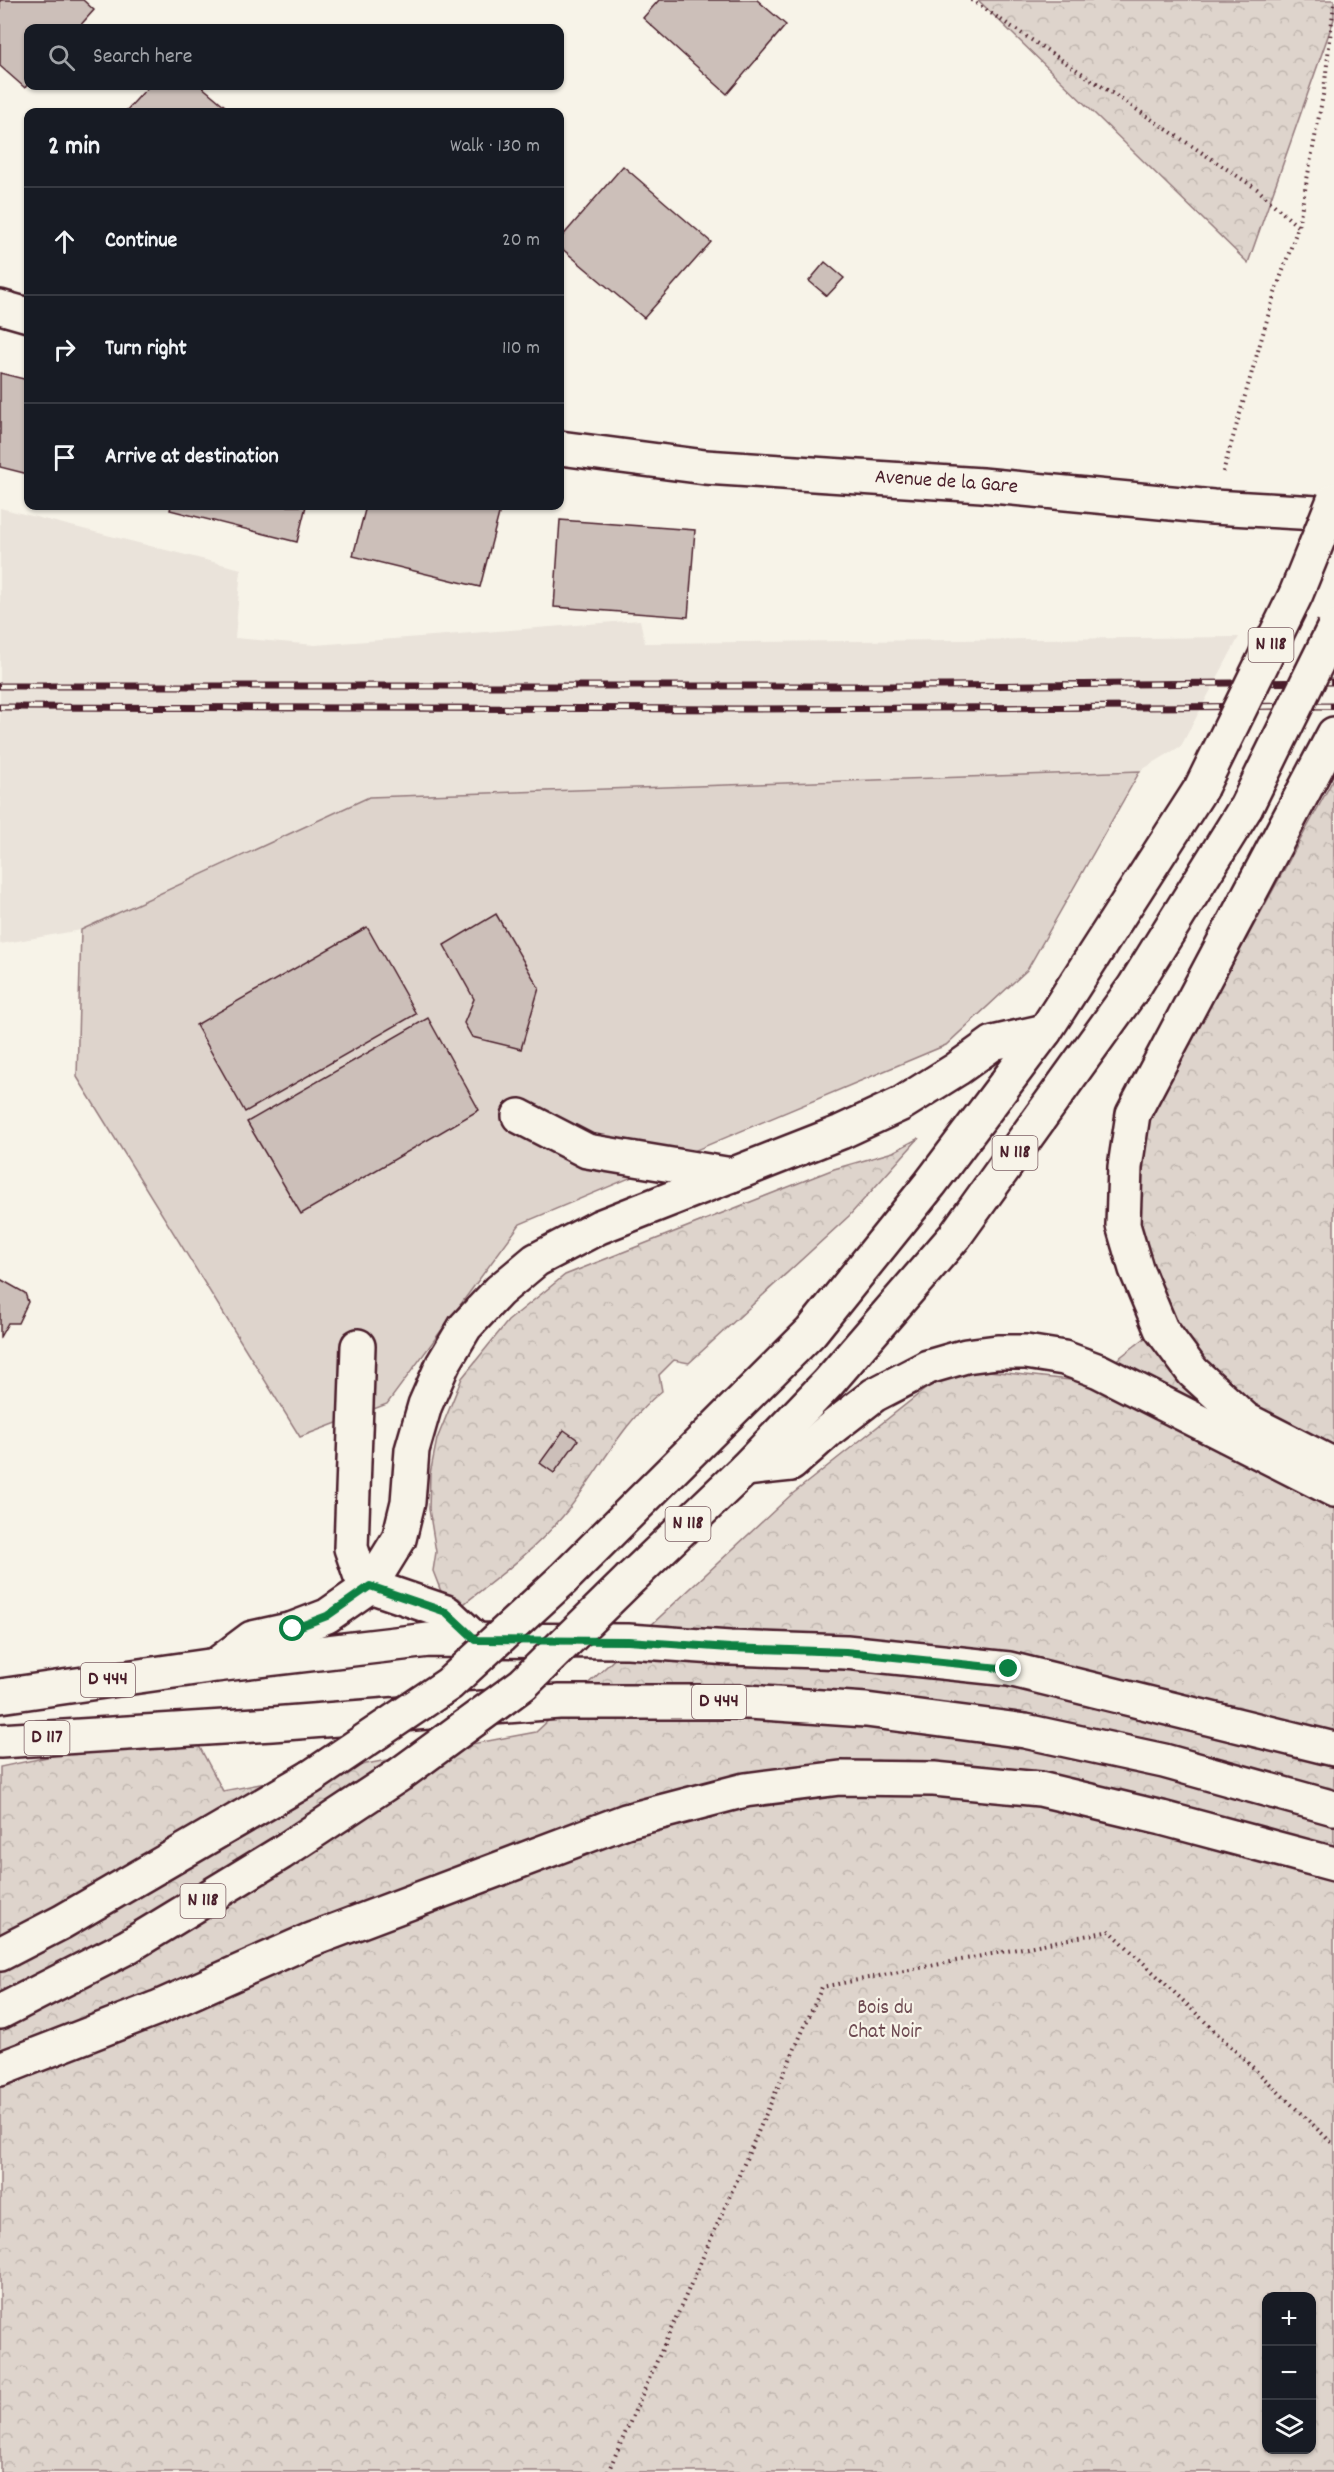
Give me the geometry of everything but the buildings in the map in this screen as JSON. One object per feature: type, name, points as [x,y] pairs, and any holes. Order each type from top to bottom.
[{"type":"main road","points":[[0,307],[24,314]]},
{"type":"main road","name":"Avenue de la Gare","points":[[564,449],[705,467],[982,485],[1213,507],[1334,514]]},
{"type":"main road","name":"N 118","points":[[0,1954],[62,1922],[311,1777],[449,1684],[563,1580],[811,1332],[930,1184],[1045,1031],[1201,788],[1296,594],[1334,500]]},
{"type":"main road","name":"N 118","points":[[0,2012],[127,1947],[281,1853],[399,1775],[523,1684],[745,1469],[828,1383],[955,1236],[1134,987],[1246,807],[1334,628]]},
{"type":"main road","points":[[1334,734],[1133,1114],[1125,1167],[1123,1225],[1136,1269],[1161,1329],[1193,1372],[1246,1420],[1334,1465]]},
{"type":"main road","points":[[216,1665],[252,1638],[293,1629],[327,1616],[370,1586],[399,1539],[408,1502],[412,1450],[425,1405],[443,1364],[465,1327],[499,1291],[536,1260],[599,1227],[841,1132],[901,1104],[957,1070],[993,1043],[1045,1031]]},
{"type":"main road","points":[[519,1116],[587,1151],[732,1175]]},
{"type":"main road","points":[[358,1346],[351,1548],[360,1574],[370,1586],[446,1612],[476,1640]]},
{"type":"main road","points":[[745,1469],[791,1464],[829,1430],[874,1395],[928,1367],[966,1356],[997,1352],[1026,1352],[1064,1358],[1100,1371],[1334,1490]]},
{"type":"main road","name":"D 444","points":[[0,1696],[216,1665],[429,1640],[628,1641],[730,1648],[846,1652],[1009,1669],[1332,1747]]},
{"type":"main road","name":"D 444","points":[[93,1736],[560,1702],[748,1702],[866,1710],[1025,1731],[1164,1761],[1334,1808]]},
{"type":"main road","name":"D 117","points":[[0,1741],[93,1736]]},
{"type":"main road","points":[[0,2069],[157,2008],[308,1941],[626,1821],[746,1790],[840,1778],[934,1779],[1040,1790],[1162,1818],[1334,1864]]},
{"type":"path","points":[[971,0],[1257,189],[1298,227]]},
{"type":"path","points":[[1213,507],[1273,299],[1298,227],[1324,90],[1334,4]]},
{"type":"path","points":[[608,2472],[822,1987],[1110,1931],[1334,2145]]},
{"type":"shaded area","points":[[0,508],[241,569],[235,638],[315,645],[640,620],[645,643],[1239,637],[1181,746],[1140,771],[369,797],[81,930],[0,944]]},
{"type":"green space","points":[[978,0],[1334,0],[1334,19],[1248,263]]},
{"type":"green space","points":[[1140,771],[1027,970],[946,1045],[520,1224],[387,1404],[300,1437],[77,1077],[81,930],[369,797]]},
{"type":"green space","name":"Bois du Chat Noir","points":[[1334,778],[1334,2472],[0,2472],[0,1767],[189,1727],[223,1791],[536,1732],[791,1495],[933,1383],[971,1369],[1088,1382],[1172,1317],[1139,1220],[1145,1125]]},
{"type":"green space","points":[[919,1138],[849,1216],[689,1363],[674,1360],[659,1375],[662,1391],[647,1404],[621,1435],[563,1516],[526,1554],[456,1610],[442,1594],[433,1571],[436,1552],[429,1509],[430,1474],[437,1439],[462,1378],[508,1321],[565,1275],[834,1169],[893,1152]]},
{"type":"railway","points":[[0,686],[946,686],[1334,682]]},
{"type":"railway","points":[[0,707],[752,709],[1334,706]]},
{"type":"route","points":[[293,1629],[327,1616],[370,1586],[446,1612],[476,1640],[628,1641],[730,1648],[846,1652],[1009,1669]]}]
